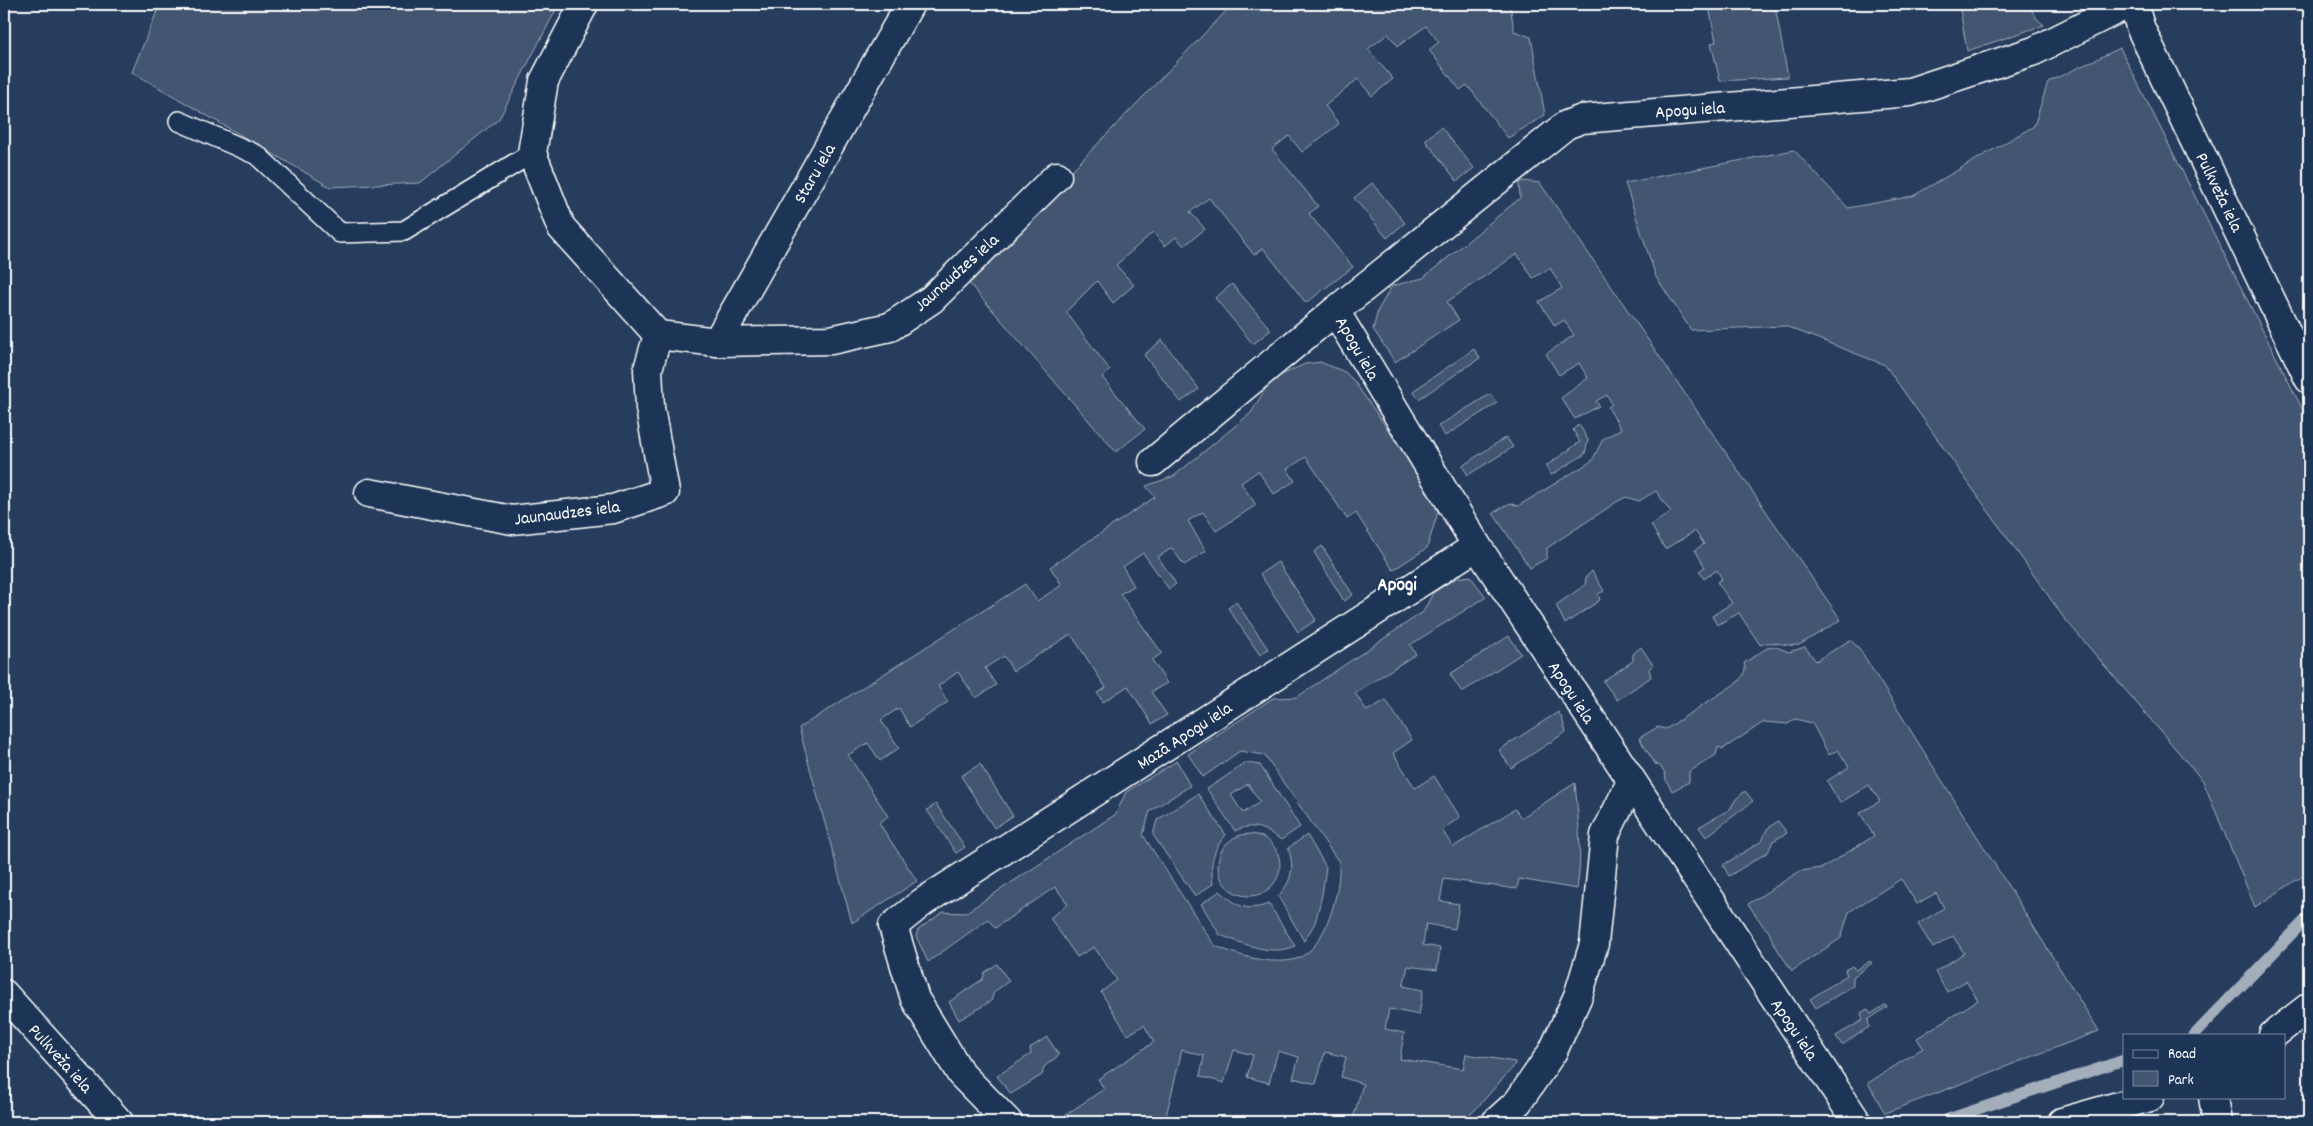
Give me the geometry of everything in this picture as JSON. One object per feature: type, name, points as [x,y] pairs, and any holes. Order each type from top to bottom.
[{"type":"street","points":[[584,4],[544,80],[532,153],[561,227],[658,335]]},
{"type":"street","name":"Staru iela","points":[[717,342],[910,4]]},
{"type":"street","name":"Apogu iela","points":[[1857,1122],[1477,546],[1335,311],[1566,125],[1582,118],[1910,92],[2034,51],[2128,4]]},
{"type":"street","name":"Pulkveža iela","points":[[2132,4],[2142,29],[2309,379]]},
{"type":"street","name":"Jaunaudzes iela","points":[[369,493],[512,520],[613,509],[665,492],[650,408],[648,369],[658,335],[717,342],[831,340],[890,327],[932,299],[1058,176]]},
{"type":"street","points":[[1153,462],[1335,311]]},
{"type":"street","name":"Mazā Apogu iela","points":[[1008,1122],[960,1074],[916,999],[893,926],[923,902],[1477,546]]},
{"type":"street","points":[[1496,1122],[1518,1102],[1553,1051],[1578,996],[1594,944],[1605,834],[1631,782]]},
{"type":"street","name":"Pulkveža iela","points":[[4,994],[119,1122]]},
{"type":"street","points":[[2274,1034],[2309,1007]]},
{"type":"street","points":[[2062,1122],[2146,1098]]},
{"type":"street","points":[[2213,1098],[2217,1122]]},
{"type":"lane","points":[[178,121],[257,155],[340,233],[404,230],[532,153]]},
{"type":"green space","points":[[160,4],[559,4],[499,119],[420,183],[330,187],[132,72]]},
{"type":"green space","points":[[1233,4],[1510,4],[1514,31],[1531,37],[1545,115],[1508,138],[1467,85],[1460,90],[1429,50],[1439,42],[1426,26],[1398,46],[1388,34],[1368,49],[1393,79],[1372,96],[1358,79],[1325,106],[1339,124],[1302,152],[1289,136],[1272,149],[1318,206],[1309,214],[1353,267],[1306,303],[1263,248],[1254,255],[1209,198],[1190,212],[1205,229],[1184,246],[1176,237],[1165,246],[1153,232],[1116,265],[1134,285],[1113,303],[1097,281],[1066,312],[1110,370],[1102,377],[1145,429],[1116,452],[967,281]]},
{"type":"green space","points":[[1697,4],[1766,4],[1776,11],[1788,77],[1720,81],[1711,43],[1716,42],[1709,7],[1698,8]]},
{"type":"green space","points":[[1959,4],[2028,4],[2037,19],[2044,25],[1967,51]]},
{"type":"green space","points":[[2120,48],[2309,422],[2309,872],[2255,907],[2203,781],[2064,618],[1885,365],[1785,326],[1691,330],[1656,277],[1625,183],[1794,150],[1848,208],[1913,196],[2034,126],[2048,82]]},
{"type":"green space","points":[[1441,127],[1474,168],[1457,181],[1425,140]]},
{"type":"green space","points":[[1523,181],[1540,183],[1841,620],[1799,645],[1765,643],[1760,645],[1739,613],[1717,625],[1712,616],[1732,603],[1717,582],[1722,579],[1717,570],[1704,579],[1699,571],[1705,567],[1695,550],[1704,544],[1695,531],[1665,549],[1651,525],[1671,512],[1656,491],[1639,501],[1626,497],[1618,501],[1547,548],[1547,558],[1530,568],[1493,513],[1510,503],[1518,506],[1592,461],[1603,439],[1621,429],[1608,407],[1612,404],[1607,395],[1596,401],[1599,406],[1575,419],[1561,398],[1588,378],[1579,363],[1559,375],[1546,354],[1574,335],[1564,320],[1555,326],[1539,302],[1562,288],[1550,268],[1533,278],[1517,254],[1447,302],[1459,320],[1395,362],[1373,329],[1378,310],[1392,286],[1423,278],[1520,198],[1519,183]]},
{"type":"green space","points":[[1372,183],[1405,223],[1387,238],[1354,198]]},
{"type":"green space","points":[[1232,284],[1271,330],[1253,344],[1215,298]]},
{"type":"green space","points":[[1162,340],[1199,389],[1181,402],[1144,355]]},
{"type":"green space","points":[[1474,349],[1480,358],[1419,399],[1413,391]]},
{"type":"green space","points":[[1320,362],[1345,372],[1354,381],[1431,492],[1438,512],[1427,548],[1393,570],[1356,513],[1347,519],[1306,457],[1287,469],[1295,481],[1274,494],[1258,471],[1241,483],[1256,505],[1216,531],[1203,512],[1188,521],[1206,551],[1184,565],[1172,548],[1158,557],[1176,584],[1169,589],[1143,553],[1123,567],[1134,586],[1120,594],[1162,653],[1152,660],[1167,683],[1151,692],[1167,715],[1152,724],[1128,686],[1103,702],[1097,693],[1106,688],[1071,634],[1013,671],[1004,656],[985,668],[996,685],[976,698],[958,672],[938,686],[948,702],[910,727],[899,708],[881,720],[899,748],[880,761],[868,743],[848,755],[888,816],[879,823],[917,881],[852,923],[799,728],[1025,584],[1037,601],[1062,585],[1050,567],[1155,497],[1146,486],[1174,476],[1251,413],[1267,386],[1275,378],[1305,364]]},
{"type":"green space","points":[[1490,394],[1497,403],[1445,436],[1438,426]]},
{"type":"green space","points":[[1579,424],[1588,440],[1585,454],[1551,475],[1546,466],[1580,442],[1573,430]]},
{"type":"green space","points":[[1506,437],[1513,447],[1468,475],[1462,466]]},
{"type":"green space","points":[[1322,546],[1353,595],[1344,601],[1314,552]]},
{"type":"green space","points":[[1278,562],[1316,620],[1298,632],[1260,574]]},
{"type":"green space","points":[[1592,571],[1604,591],[1598,594],[1600,600],[1565,624],[1556,605],[1585,585],[1586,577]]},
{"type":"green space","points":[[1470,576],[1486,597],[1410,645],[1416,654],[1355,693],[1367,711],[1386,700],[1412,740],[1393,753],[1415,788],[1434,776],[1460,817],[1442,830],[1453,847],[1515,809],[1521,818],[1575,783],[1580,849],[1577,889],[1519,879],[1517,889],[1444,879],[1440,901],[1459,904],[1455,929],[1426,924],[1423,945],[1440,948],[1437,970],[1408,966],[1403,986],[1423,990],[1419,1015],[1389,1009],[1385,1029],[1404,1033],[1400,1059],[1463,1069],[1466,1054],[1515,1062],[1514,1066],[1475,1110],[1461,1122],[1352,1122],[1363,1084],[1341,1077],[1346,1057],[1325,1052],[1316,1084],[1293,1078],[1299,1057],[1278,1051],[1269,1083],[1247,1077],[1253,1055],[1234,1050],[1224,1083],[1200,1076],[1204,1056],[1182,1050],[1165,1120],[1154,1117],[1152,1122],[1055,1122],[1104,1089],[1098,1079],[1154,1042],[1144,1025],[1128,1035],[1101,992],[1117,980],[1094,947],[1077,957],[1050,918],[1068,904],[1055,887],[995,928],[988,919],[928,962],[916,936],[918,930],[943,912],[965,913],[1116,814],[1126,792],[1177,761],[1190,786],[1150,811],[1143,835],[1214,945],[1243,956],[1276,961],[1296,959],[1307,953],[1316,944],[1330,918],[1337,888],[1339,862],[1264,755],[1240,751],[1203,777],[1188,754],[1273,698],[1297,697],[1423,612],[1433,593],[1456,578]]},
{"type":"green space","points":[[1236,602],[1268,649],[1260,655],[1228,608]]},
{"type":"green space","points":[[1509,636],[1521,654],[1462,692],[1450,674]]},
{"type":"green space","points":[[1850,640],[1859,648],[2099,1031],[1885,1113],[1868,1083],[1923,1048],[1917,1038],[1978,1000],[1966,981],[1947,992],[1935,972],[1964,953],[1953,936],[1933,948],[1918,924],[1944,908],[1936,893],[1917,904],[1901,879],[1849,912],[1841,938],[1792,971],[1774,944],[1768,930],[1748,904],[1800,871],[1822,868],[1874,836],[1860,813],[1880,801],[1869,785],[1840,803],[1827,781],[1849,767],[1838,750],[1829,755],[1812,723],[1795,719],[1788,724],[1764,722],[1723,749],[1718,747],[1716,755],[1689,772],[1689,782],[1672,791],[1666,780],[1665,773],[1660,766],[1655,764],[1639,738],[1658,727],[1666,729],[1738,682],[1745,671],[1744,663],[1767,648],[1776,647],[1789,652],[1805,647],[1816,661]]},
{"type":"green space","points":[[1641,647],[1653,665],[1649,669],[1651,677],[1617,700],[1603,681],[1633,661],[1633,654]]},
{"type":"green space","points":[[1558,712],[1566,732],[1511,768],[1499,750]]},
{"type":"green space","points":[[1246,763],[1260,765],[1300,827],[1281,840],[1265,830],[1254,827],[1235,831],[1207,789]],"holes":[[[1248,784],[1260,802],[1243,813],[1231,795]]]},
{"type":"green space","points":[[980,764],[1013,816],[994,828],[961,776]]},
{"type":"green space","points":[[1745,791],[1753,801],[1706,837],[1699,827],[1730,809],[1736,799]]},
{"type":"green space","points":[[1198,794],[1226,835],[1218,846],[1213,858],[1213,884],[1195,896],[1153,835],[1157,820]]},
{"type":"green space","points":[[936,804],[965,847],[956,853],[927,810]]},
{"type":"green space","points":[[1778,821],[1787,833],[1773,841],[1768,852],[1729,876],[1723,865],[1762,841],[1767,829]]},
{"type":"green space","points":[[1249,834],[1261,836],[1271,843],[1278,853],[1280,865],[1278,877],[1271,887],[1261,894],[1249,896],[1237,894],[1227,887],[1220,877],[1218,865],[1220,853],[1227,843],[1237,836]]},
{"type":"green space","points":[[1307,835],[1326,867],[1315,923],[1304,941],[1278,896],[1283,891],[1291,874],[1292,868],[1288,848]]},
{"type":"green space","points":[[1220,891],[1232,901],[1248,908],[1269,904],[1295,946],[1277,950],[1257,948],[1220,935],[1201,904]]},
{"type":"green space","points":[[1870,961],[1872,963],[1853,977],[1853,986],[1816,1008],[1810,999],[1847,975],[1845,970],[1852,966],[1856,970]]},
{"type":"green space","points":[[997,964],[1009,981],[994,992],[991,1001],[959,1020],[949,1002],[983,979],[984,973]]},
{"type":"green space","points":[[1885,1005],[1887,1007],[1868,1020],[1869,1027],[1842,1045],[1836,1036],[1863,1020],[1861,1013],[1867,1009],[1871,1014]]},
{"type":"green space","points":[[1047,1037],[1059,1055],[1044,1067],[1042,1075],[1011,1094],[997,1076],[1031,1054],[1030,1048]]},
{"type":"waterway","points":[[2195,1034],[2309,916]]},
{"type":"waterway","points":[[1948,1119],[2123,1060]]},
{"type":"district","name":"Apogi","points":[[1397,583]]}]
